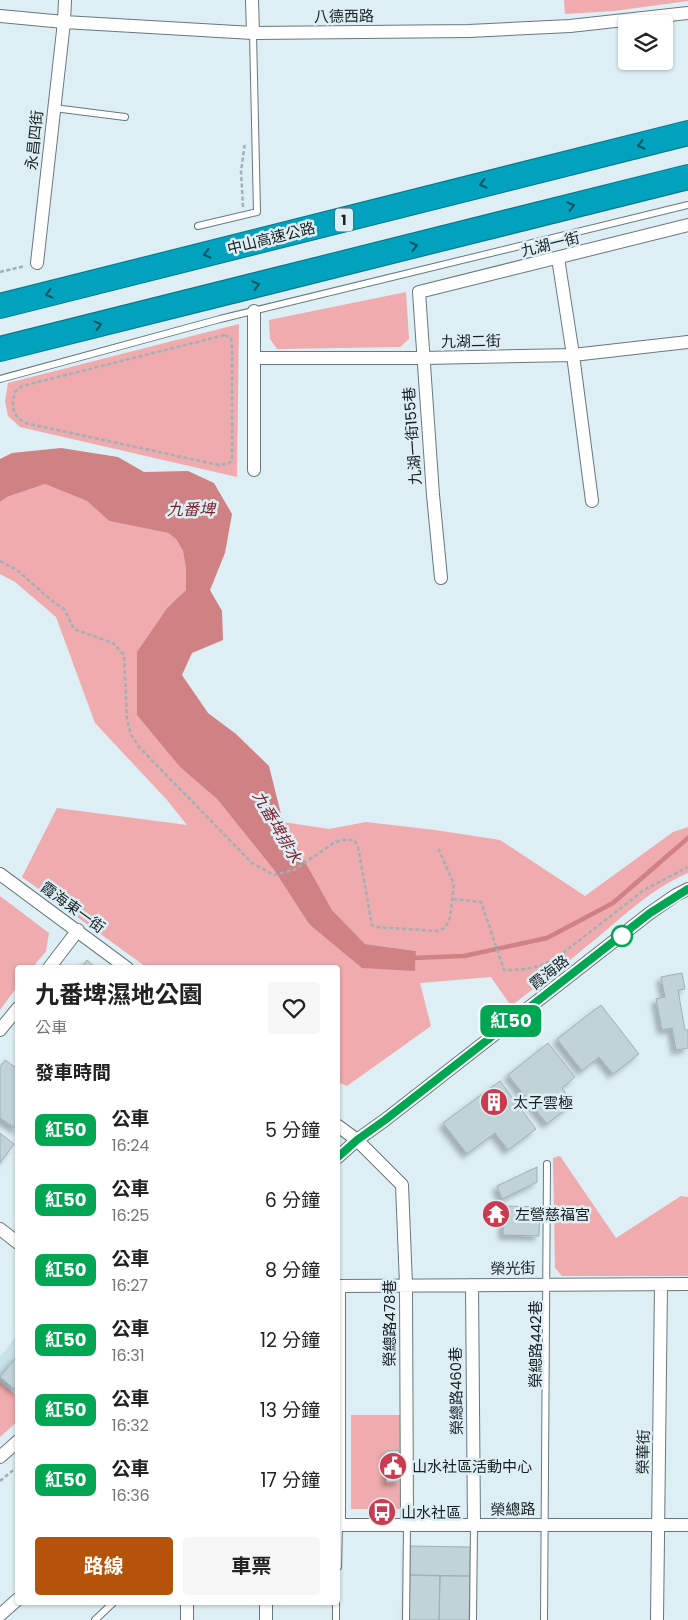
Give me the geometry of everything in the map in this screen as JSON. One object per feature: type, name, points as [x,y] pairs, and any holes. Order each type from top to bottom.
[{"type":"highway","name":"中山高速公路","points":[[0,306],[688,133]]},
{"type":"highway","points":[[0,349],[688,177]]},
{"type":"street","name":"永昌四街","points":[[36,263],[65,0]]},
{"type":"street","points":[[252,0],[253,33]]},
{"type":"street","name":"八德西路","points":[[0,16],[64,22],[253,33],[469,31],[570,26],[688,13]]},
{"type":"street","name":"九湖一街","points":[[419,292],[688,225]]},
{"type":"street","points":[[558,258],[573,354],[592,501]]},
{"type":"street","name":"九湖一街155巷","points":[[419,292],[433,495],[441,578]]},
{"type":"street","points":[[254,311],[254,470]]},
{"type":"street","name":"九湖二街","points":[[254,358],[423,358],[573,354],[688,342]]},
{"type":"street","name":"霞海東一街","points":[[0,874],[123,965]]},
{"type":"street","name":"霞海路","points":[[340,1155],[357,1140],[650,913],[688,889]]},
{"type":"street","points":[[51,965],[78,930]]},
{"type":"street","points":[[0,1030],[15,1012]]},
{"type":"street","points":[[340,1127],[357,1140]]},
{"type":"street","name":"榮總路478巷","points":[[357,1140],[402,1185],[406,1285],[406,1525]]},
{"type":"street","points":[[0,1229],[15,1241]]},
{"type":"street","name":"榮光街","points":[[340,1286],[688,1284]]},
{"type":"street","name":"榮總路460巷","points":[[472,1285],[474,1526]]},
{"type":"street","name":"榮華街","points":[[657,1620],[661,1285]]},
{"type":"street","points":[[0,1457],[15,1444]]},
{"type":"street","name":"榮總路","points":[[340,1524],[474,1526],[546,1524],[688,1525]]},
{"type":"street","points":[[0,1616],[15,1602]]},
{"type":"street","points":[[187,1605],[187,1620]]},
{"type":"street","points":[[266,1605],[266,1620]]},
{"type":"lane","points":[[198,226],[258,212],[253,33]]},
{"type":"lane","points":[[54,108],[124,117]]},
{"type":"lane","points":[[0,379],[254,311],[688,205]]},
{"type":"lane","name":"榮總路442巷","points":[[544,1620],[548,1284],[547,1164]]},
{"type":"lane","points":[[406,1525],[406,1620]]},
{"type":"lane","points":[[473,1620],[474,1526]]},
{"type":"lane","points":[[95,1620],[111,1605]]},
{"type":"lane","points":[[336,1605],[336,1620]]},
{"type":"path","points":[[0,272],[36,263]]},
{"type":"path","points":[[225,334],[231,338],[232,380],[232,460],[224,465],[25,423],[17,418],[13,409],[14,392],[22,386],[225,334]]},
{"type":"path","points":[[0,561],[17,570],[51,600],[64,608],[74,629],[112,643],[124,656],[127,719],[131,735],[140,748],[252,863],[274,875],[294,870],[335,842],[354,840],[358,847],[372,925],[376,927],[437,931],[445,928],[450,918],[454,884],[438,848]]},
{"type":"path","points":[[453,900],[482,902],[504,970],[528,970],[546,965],[560,956],[644,890],[688,867]]},
{"type":"path","points":[[0,1481],[15,1468]]},
{"type":"shaded area","points":[[564,0],[688,1],[614,11],[565,14]]},
{"type":"shaded area","points":[[406,292],[409,339],[400,347],[277,349],[270,339],[269,320]]},
{"type":"shaded area","points":[[239,324],[237,477],[20,427],[8,416],[5,401],[8,383]]},
{"type":"shaded area","points":[[45,484],[87,501],[109,521],[168,533],[176,539],[183,551],[186,569],[186,590],[168,607],[181,768],[217,799],[274,870],[309,924],[415,971],[416,951],[365,944],[332,910],[283,822],[329,829],[366,822],[500,840],[585,896],[673,832],[688,827],[688,873],[661,887],[637,904],[511,1006],[491,977],[420,983],[431,1026],[347,1086],[340,1083],[340,965],[143,965],[22,877],[57,808],[187,825],[167,800],[95,723],[56,617],[15,582],[0,574],[0,502],[7,497]]},
{"type":"shaded area","points":[[0,896],[49,933],[46,951],[35,965],[15,965],[15,990],[0,1010]]},
{"type":"shaded area","points":[[560,1156],[616,1238],[681,1196],[688,1197],[688,1276],[562,1276],[555,1268],[553,1158]]},
{"type":"shaded area","points":[[15,1338],[15,1395],[0,1382],[0,1357]]},
{"type":"shaded area","points":[[0,1382],[15,1394],[15,1424],[0,1437]]},
{"type":"shaded area","points":[[351,1415],[403,1415],[404,1509],[351,1509]]},
{"type":"water","name":"九番埤","points":[[61,448],[118,457],[144,472],[188,471],[214,483],[232,514],[225,553],[210,590],[222,611],[223,640],[192,653],[182,675],[208,713],[236,734],[269,766],[283,822],[332,910],[365,944],[416,951],[415,971],[362,968],[309,924],[274,870],[217,799],[181,768],[137,715],[137,652],[168,607],[186,590],[186,569],[183,551],[176,539],[168,533],[109,521],[87,501],[45,484],[7,497],[0,502],[0,459],[12,453]]},
{"type":"building","points":[[87,960],[93,965],[83,965]]},
{"type":"building","points":[[682,973],[685,989],[678,990],[685,1030],[688,1030],[688,1048],[676,1050],[672,1028],[662,1030],[656,999],[665,997],[661,977]]},
{"type":"building","name":"太子雲極","points":[[601,1005],[639,1054],[613,1074],[599,1057],[582,1071],[557,1039]]},
{"type":"building","name":"太子雲極","points":[[548,1043],[575,1077],[562,1088],[573,1103],[547,1124],[508,1075]]},
{"type":"building","points":[[5,1060],[15,1067],[15,1128],[0,1118],[0,1067]]},
{"type":"building","name":"太子雲極","points":[[500,1081],[536,1129],[508,1150],[495,1133],[467,1154],[443,1123]]},
{"type":"building","points":[[0,1133],[14,1144],[0,1163]]},
{"type":"building","points":[[537,1167],[537,1182],[502,1199],[497,1186]]},
{"type":"building","points":[[504,1206],[540,1207],[539,1236],[503,1235]]},
{"type":"building","points":[[15,1359],[15,1390],[0,1377]]},
{"type":"building","name":"山水社區活動中心","points":[[399,1450],[400,1481],[387,1482],[386,1451]]},
{"type":"building","points":[[410,1546],[470,1547],[470,1576],[410,1575]]},
{"type":"building","points":[[410,1575],[440,1576],[439,1620],[409,1620]]},
{"type":"building","points":[[440,1576],[470,1576],[469,1620],[439,1620]]},
{"type":"waterway","name":"九番埤排水","points":[[411,958],[464,956],[547,938],[613,903],[688,838]]},
{"type":"bus line","name":"紅50","points":[[340,1155],[357,1140],[650,913],[688,889]]},
{"type":"place","name":"太子雲極","points":[[494,1102]]},
{"type":"place","name":"左營慈福宮","points":[[496,1214]]},
{"type":"place","name":"山水社區活動中心","points":[[393,1466]]},
{"type":"place","name":"山水社區","points":[[382,1512]]}]
